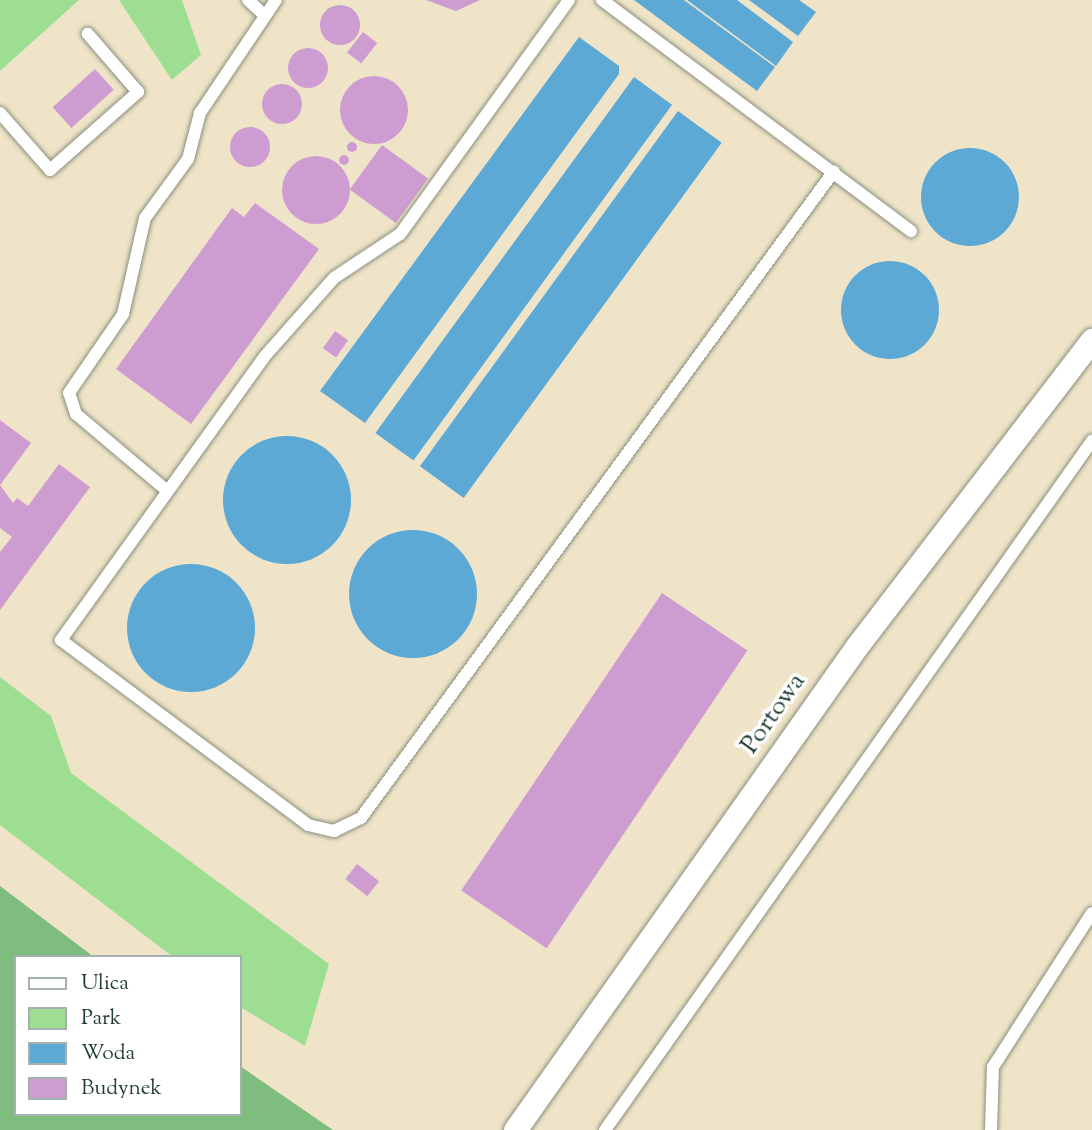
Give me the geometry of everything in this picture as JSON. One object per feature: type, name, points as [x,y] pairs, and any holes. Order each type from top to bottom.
[{"type":"street","name":"Portowa","points":[[515,1130],[857,646],[1092,340]]},
{"type":"lane","points":[[248,0],[263,14]]},
{"type":"lane","points":[[164,489],[76,414],[69,393],[123,314],[145,218],[188,159],[200,113],[263,14],[276,0]]},
{"type":"lane","points":[[569,0],[400,234],[334,278],[164,489],[61,640],[308,825],[334,831],[361,818],[834,171]]},
{"type":"lane","points":[[602,0],[911,231]]},
{"type":"lane","points":[[0,113],[50,170],[138,92],[88,34]]},
{"type":"lane","points":[[605,1130],[1092,441]]},
{"type":"lane","points":[[991,1130],[993,1067],[1090,919]]},
{"type":"green space","points":[[0,0],[79,0],[0,71]]},
{"type":"green space","points":[[119,0],[182,0],[201,55],[172,80]]},
{"type":"green space","points":[[0,677],[51,716],[71,773],[329,964],[305,1046],[242,1008],[242,955],[170,955],[0,825]]},
{"type":"green space","points":[[0,886],[91,955],[14,955],[14,1116],[242,1116],[242,1067],[333,1130],[0,1130]]},
{"type":"water","points":[[634,0],[684,0],[775,67],[757,91]]},
{"type":"water","points":[[687,0],[737,0],[793,42],[776,66]]},
{"type":"water","points":[[749,0],[799,0],[816,12],[798,36]]},
{"type":"water","points":[[579,37],[619,66],[619,74],[365,423],[320,391]]},
{"type":"water","points":[[634,77],[672,105],[413,461],[375,433]]},
{"type":"water","points":[[678,111],[722,143],[464,498],[420,466]]},
{"type":"water","points":[[970,148],[989,152],[1005,162],[1015,178],[1019,197],[1015,216],[1005,232],[989,242],[970,246],[951,242],[935,232],[925,216],[921,197],[925,178],[935,162],[951,152]]},
{"type":"water","points":[[890,261],[909,265],[925,275],[935,291],[939,310],[935,329],[925,345],[909,355],[890,359],[871,355],[855,345],[845,329],[841,310],[845,291],[855,275],[871,265]]},
{"type":"water","points":[[287,436],[312,440],[333,454],[347,475],[351,500],[347,525],[333,546],[312,560],[287,564],[262,560],[241,546],[227,525],[223,500],[227,475],[241,454],[262,440]]},
{"type":"water","points":[[413,530],[438,534],[459,548],[473,569],[477,594],[473,619],[459,640],[438,654],[413,658],[388,654],[367,640],[353,619],[349,594],[353,569],[367,548],[388,534]]},
{"type":"water","points":[[191,564],[216,568],[237,582],[251,603],[255,628],[251,653],[237,674],[216,688],[191,692],[166,688],[145,674],[131,653],[127,628],[131,603],[145,582],[166,568]]},
{"type":"building","points":[[426,0],[480,0],[456,11]]},
{"type":"building","points":[[340,5],[354,11],[360,25],[354,39],[340,45],[326,39],[320,25],[326,11]]},
{"type":"building","points":[[363,32],[377,43],[361,64],[347,52]]},
{"type":"building","points":[[308,48],[322,54],[328,68],[322,82],[308,88],[294,82],[288,68],[294,54]]},
{"type":"building","points":[[95,69],[114,90],[71,128],[53,107]]},
{"type":"building","points":[[374,76],[387,79],[398,86],[405,97],[408,110],[405,123],[398,134],[387,141],[374,144],[361,141],[350,134],[343,123],[340,110],[343,97],[350,86],[361,79]]},
{"type":"building","points":[[282,84],[296,90],[302,104],[296,118],[282,124],[268,118],[262,104],[268,90]]},
{"type":"building","points":[[250,127],[264,133],[270,147],[264,161],[250,167],[236,161],[230,147],[236,133]]},
{"type":"building","points":[[352,142],[356,143],[356,151],[352,152],[348,151],[347,147],[348,143]]},
{"type":"building","points":[[382,145],[428,179],[396,223],[350,189]]},
{"type":"building","points":[[344,155],[348,156],[348,164],[344,165],[340,164],[339,160],[340,156]]},
{"type":"building","points":[[316,156],[329,159],[340,166],[347,177],[350,190],[347,203],[340,214],[329,221],[316,224],[303,221],[292,214],[285,203],[282,190],[285,177],[292,166],[303,159]]},
{"type":"building","points":[[255,203],[319,249],[191,424],[116,369],[232,208],[244,217]]},
{"type":"building","points":[[335,331],[348,340],[336,357],[323,348]]},
{"type":"building","points":[[0,420],[31,443],[0,485]]},
{"type":"building","points":[[59,464],[90,487],[0,610],[0,552],[12,537],[0,528],[0,485],[13,503],[17,498],[28,506]]},
{"type":"building","points":[[662,593],[747,651],[547,948],[461,891]]},
{"type":"building","points":[[357,864],[379,881],[367,896],[345,879]]}]
